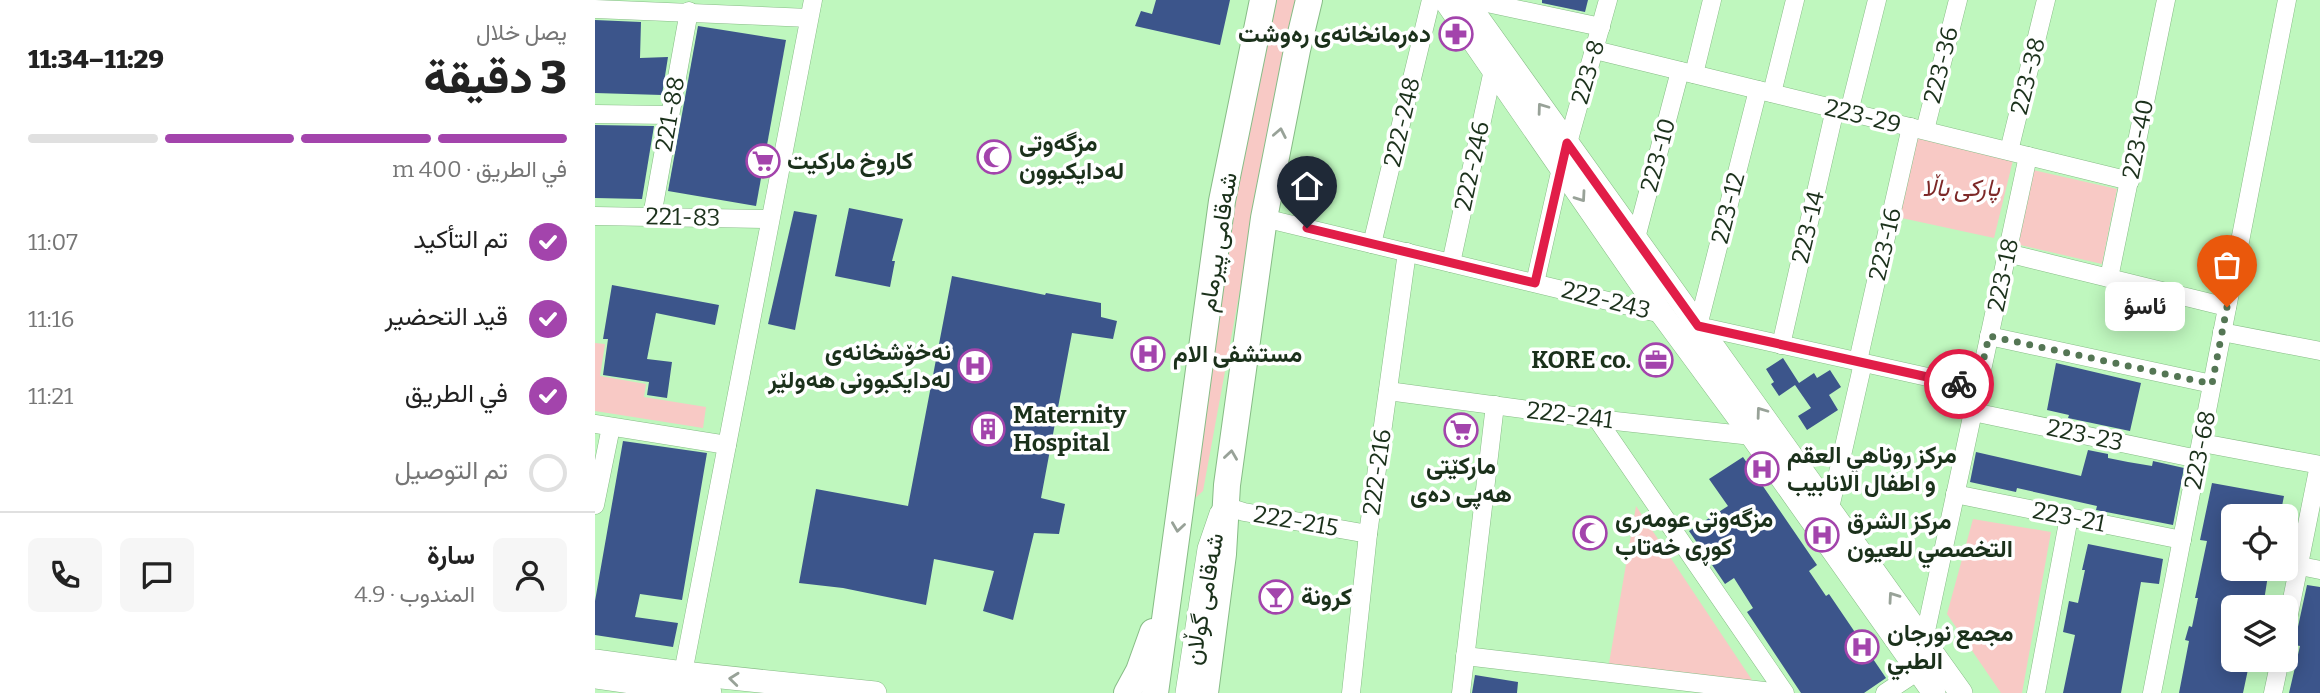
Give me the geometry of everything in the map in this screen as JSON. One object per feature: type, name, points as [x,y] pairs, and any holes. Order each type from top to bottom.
[{"type":"highway","name":"شەقامی پیرمام","points":[[1155,693],[1222,201],[1263,0]]},
{"type":"highway","name":"شەقامی پیرمام","points":[[1205,693],[1223,554],[1224,506],[1264,218],[1311,5]]},
{"type":"highway","points":[[1127,693],[1139,671],[1169,592]]},
{"type":"main road","points":[[1445,0],[1662,313],[1689,332],[1830,508],[1961,693]]},
{"type":"main road","points":[[1465,0],[1636,238],[1752,436],[1934,693]]},
{"type":"main road","name":"شەقامی گوڵان","points":[[1187,693],[1209,549],[1224,506]]},
{"type":"main road","points":[[595,661],[875,693]]},
{"type":"main road","points":[[595,677],[710,693]]},
{"type":"street","points":[[683,673],[813,0]]},
{"type":"street","name":"222-248","points":[[1372,244],[1431,0]]},
{"type":"street","points":[[1473,0],[1601,27]]},
{"type":"street","name":"223-8","points":[[1535,283],[1567,143],[1608,0]]},
{"type":"street","name":"223-10","points":[[1636,238],[1712,0]]},
{"type":"street","name":"223-12","points":[[1689,332],[1795,0]]},
{"type":"street","name":"223-14","points":[[1781,345],[1842,110],[1877,0]]},
{"type":"street","name":"223-36","points":[[1918,129],[1958,0]]},
{"type":"street","name":"223-38","points":[[2009,151],[2046,0]]},
{"type":"street","name":"223-40","points":[[2109,278],[2166,0]]},
{"type":"street","name":"223-68","points":[[2152,693],[2287,0]]},
{"type":"street","points":[[595,9],[809,18]]},
{"type":"street","name":"221-88","points":[[652,216],[688,11]]},
{"type":"street","name":"223-29","points":[[1595,50],[2130,181]]},
{"type":"street","name":"222-246","points":[[1451,263],[1493,69]]},
{"type":"street","points":[[595,114],[670,115]]},
{"type":"street","name":"223-16","points":[[1830,508],[1860,362],[1918,129]]},
{"type":"street","name":"223-18","points":[[1923,640],[2028,156]]},
{"type":"street","name":"221-83","points":[[595,216],[770,219]]},
{"type":"street","name":"222-243","points":[[1264,218],[1662,313]]},
{"type":"street","name":"222-216","points":[[1351,693],[1368,534],[1406,252]]},
{"type":"street","points":[[2007,253],[2227,307]]},
{"type":"street","points":[[1689,332],[1781,345],[1977,388]]},
{"type":"street","points":[[2222,332],[2320,351]]},
{"type":"street","points":[[1989,336],[2212,384]]},
{"type":"street","name":"222-241","points":[[1388,391],[1597,419],[1752,436]]},
{"type":"street","points":[[1461,693],[1495,405]]},
{"type":"street","name":"223-23","points":[[1973,412],[2200,451],[2319,465]]},
{"type":"street","points":[[1597,419],[1783,693]]},
{"type":"street","points":[[595,505],[603,426],[727,445]]},
{"type":"street","points":[[2294,595],[2319,465]]},
{"type":"street","name":"223-21","points":[[1955,494],[2182,540]]},
{"type":"street","name":"222-215","points":[[1224,506],[1368,534]]},
{"type":"street","points":[[2036,693],[2069,517]]},
{"type":"street","points":[[2300,566],[2320,570]]},
{"type":"street","points":[[1465,656],[1783,693]]},
{"type":"street","points":[[1885,693],[1919,671]]},
{"type":"street","points":[[2273,693],[2277,672]]},
{"type":"green space","points":[[1277,0],[1300,0],[1253,219],[1203,491],[1190,503],[1229,218]]},
{"type":"green space","name":"پارکی باڵا","points":[[1914,133],[2014,156],[1994,238],[1897,217]]},
{"type":"green space","points":[[2033,170],[2117,189],[2102,264],[2016,244]]},
{"type":"green space","points":[[595,343],[605,344],[600,376],[646,384],[644,397],[706,407],[703,428],[595,411]]},
{"type":"green space","points":[[1636,506],[1760,692],[1607,675]]},
{"type":"green space","points":[[1973,519],[2051,532],[2022,693],[2001,693],[1947,614]]},
{"type":"building","points":[[1156,0],[1230,0],[1220,45],[1135,26],[1141,11],[1152,14]]},
{"type":"building","points":[[1542,0],[1588,0],[1585,12],[1542,3]]},
{"type":"building","points":[[595,20],[641,22],[640,58],[668,57],[662,95],[595,93]]},
{"type":"building","points":[[698,26],[786,40],[756,206],[668,191]]},
{"type":"building","points":[[595,125],[654,126],[642,199],[595,198]]},
{"type":"building","points":[[849,208],[903,219],[892,261],[895,261],[890,287],[835,276]]},
{"type":"building","points":[[794,211],[817,215],[795,330],[768,324]]},
{"type":"building","name":"Maternity Hospital","points":[[952,276],[1045,295],[1046,293],[1101,303],[1101,317],[1117,321],[1113,339],[1072,333],[1041,498],[1065,504],[1059,534],[1034,533],[1013,620],[983,611],[994,571],[934,559],[926,605],[843,588],[799,583],[816,489],[908,506]]},
{"type":"building","points":[[612,285],[719,305],[715,325],[656,313],[647,359],[672,362],[667,398],[647,395],[649,382],[603,375],[608,339],[603,339]]},
{"type":"building","points":[[1783,358],[1799,383],[1814,373],[1817,378],[1830,370],[1841,387],[1829,395],[1838,410],[1807,430],[1798,416],[1811,408],[1795,385],[1779,396],[1766,369]]},
{"type":"building","points":[[2056,363],[2141,383],[2130,431],[2068,418],[2069,415],[2047,410]]},
{"type":"building","points":[[623,441],[707,453],[682,600],[640,594],[635,617],[678,623],[673,647],[595,635],[595,601]]},
{"type":"building","points":[[2088,450],[2128,462],[2152,466],[2153,461],[2184,468],[2173,525],[2096,510],[2097,506],[2017,488],[2016,492],[1970,482],[1976,452],[2081,476]]},
{"type":"building","points":[[1743,457],[1817,565],[1809,571],[1826,596],[1829,594],[1886,678],[1864,693],[1801,693],[1747,612],[1753,608],[1734,578],[1725,584],[1689,531],[1728,506],[1709,479]]},
{"type":"building","points":[[2212,483],[2284,496],[2282,504],[2221,504],[2221,581],[2267,581],[2265,595],[2221,595],[2221,672],[2247,672],[2243,693],[2179,693],[2189,641],[2185,640],[2189,626],[2192,627],[2207,541],[2200,540]]},
{"type":"building","points":[[2088,544],[2163,559],[2159,584],[2141,582],[2121,693],[2063,693],[2075,635],[2063,632],[2069,601],[2078,603]]},
{"type":"building","points":[[2307,585],[2320,587],[2320,693],[2289,693],[2294,672],[2298,672],[2298,627]]},
{"type":"building","points":[[1475,675],[1518,682],[1517,693],[1472,693]]},
{"type":"way so far","points":[[1959,384],[1977,388],[1989,336],[2212,384],[2227,307]]},
{"type":"place","name":"دەرمانخانەی رەوشت","points":[[1456,34]]},
{"type":"place","name":"مزگەوتی لەدایکبوون","points":[[994,157]]},
{"type":"place","name":"كاروخ ماركیت","points":[[763,161]]},
{"type":"place","name":"ئاسؤ","points":[[2227,307]]},
{"type":"place","name":"مستشفى الام","points":[[1148,354]]},
{"type":"place","name":"KORE co.","points":[[1656,360]]},
{"type":"place","name":"نەخۆشخانەی لەدایکبوونی هەولێر","points":[[975,366]]},
{"type":"place","name":"Maternity Hospital","points":[[988,429]]},
{"type":"place","name":"مارکێتی هەپی دەی","points":[[1461,430]]},
{"type":"place","name":"مركز روناهي العقم و اطفال الانابيب","points":[[1762,469]]},
{"type":"place","name":"مزگەوتی عومەری کوڕی خەتاب","points":[[1590,533]]},
{"type":"place","name":"مركز الشرق التخصصي للعيون","points":[[1822,535]]},
{"type":"place","name":"كرونة","points":[[1276,597]]},
{"type":"place","name":"مجمع نورجان الطبي","points":[[1862,647]]},
{"type":"route","points":[[1307,228],[1535,283],[1567,143],[1698,326],[1959,384]]}]
